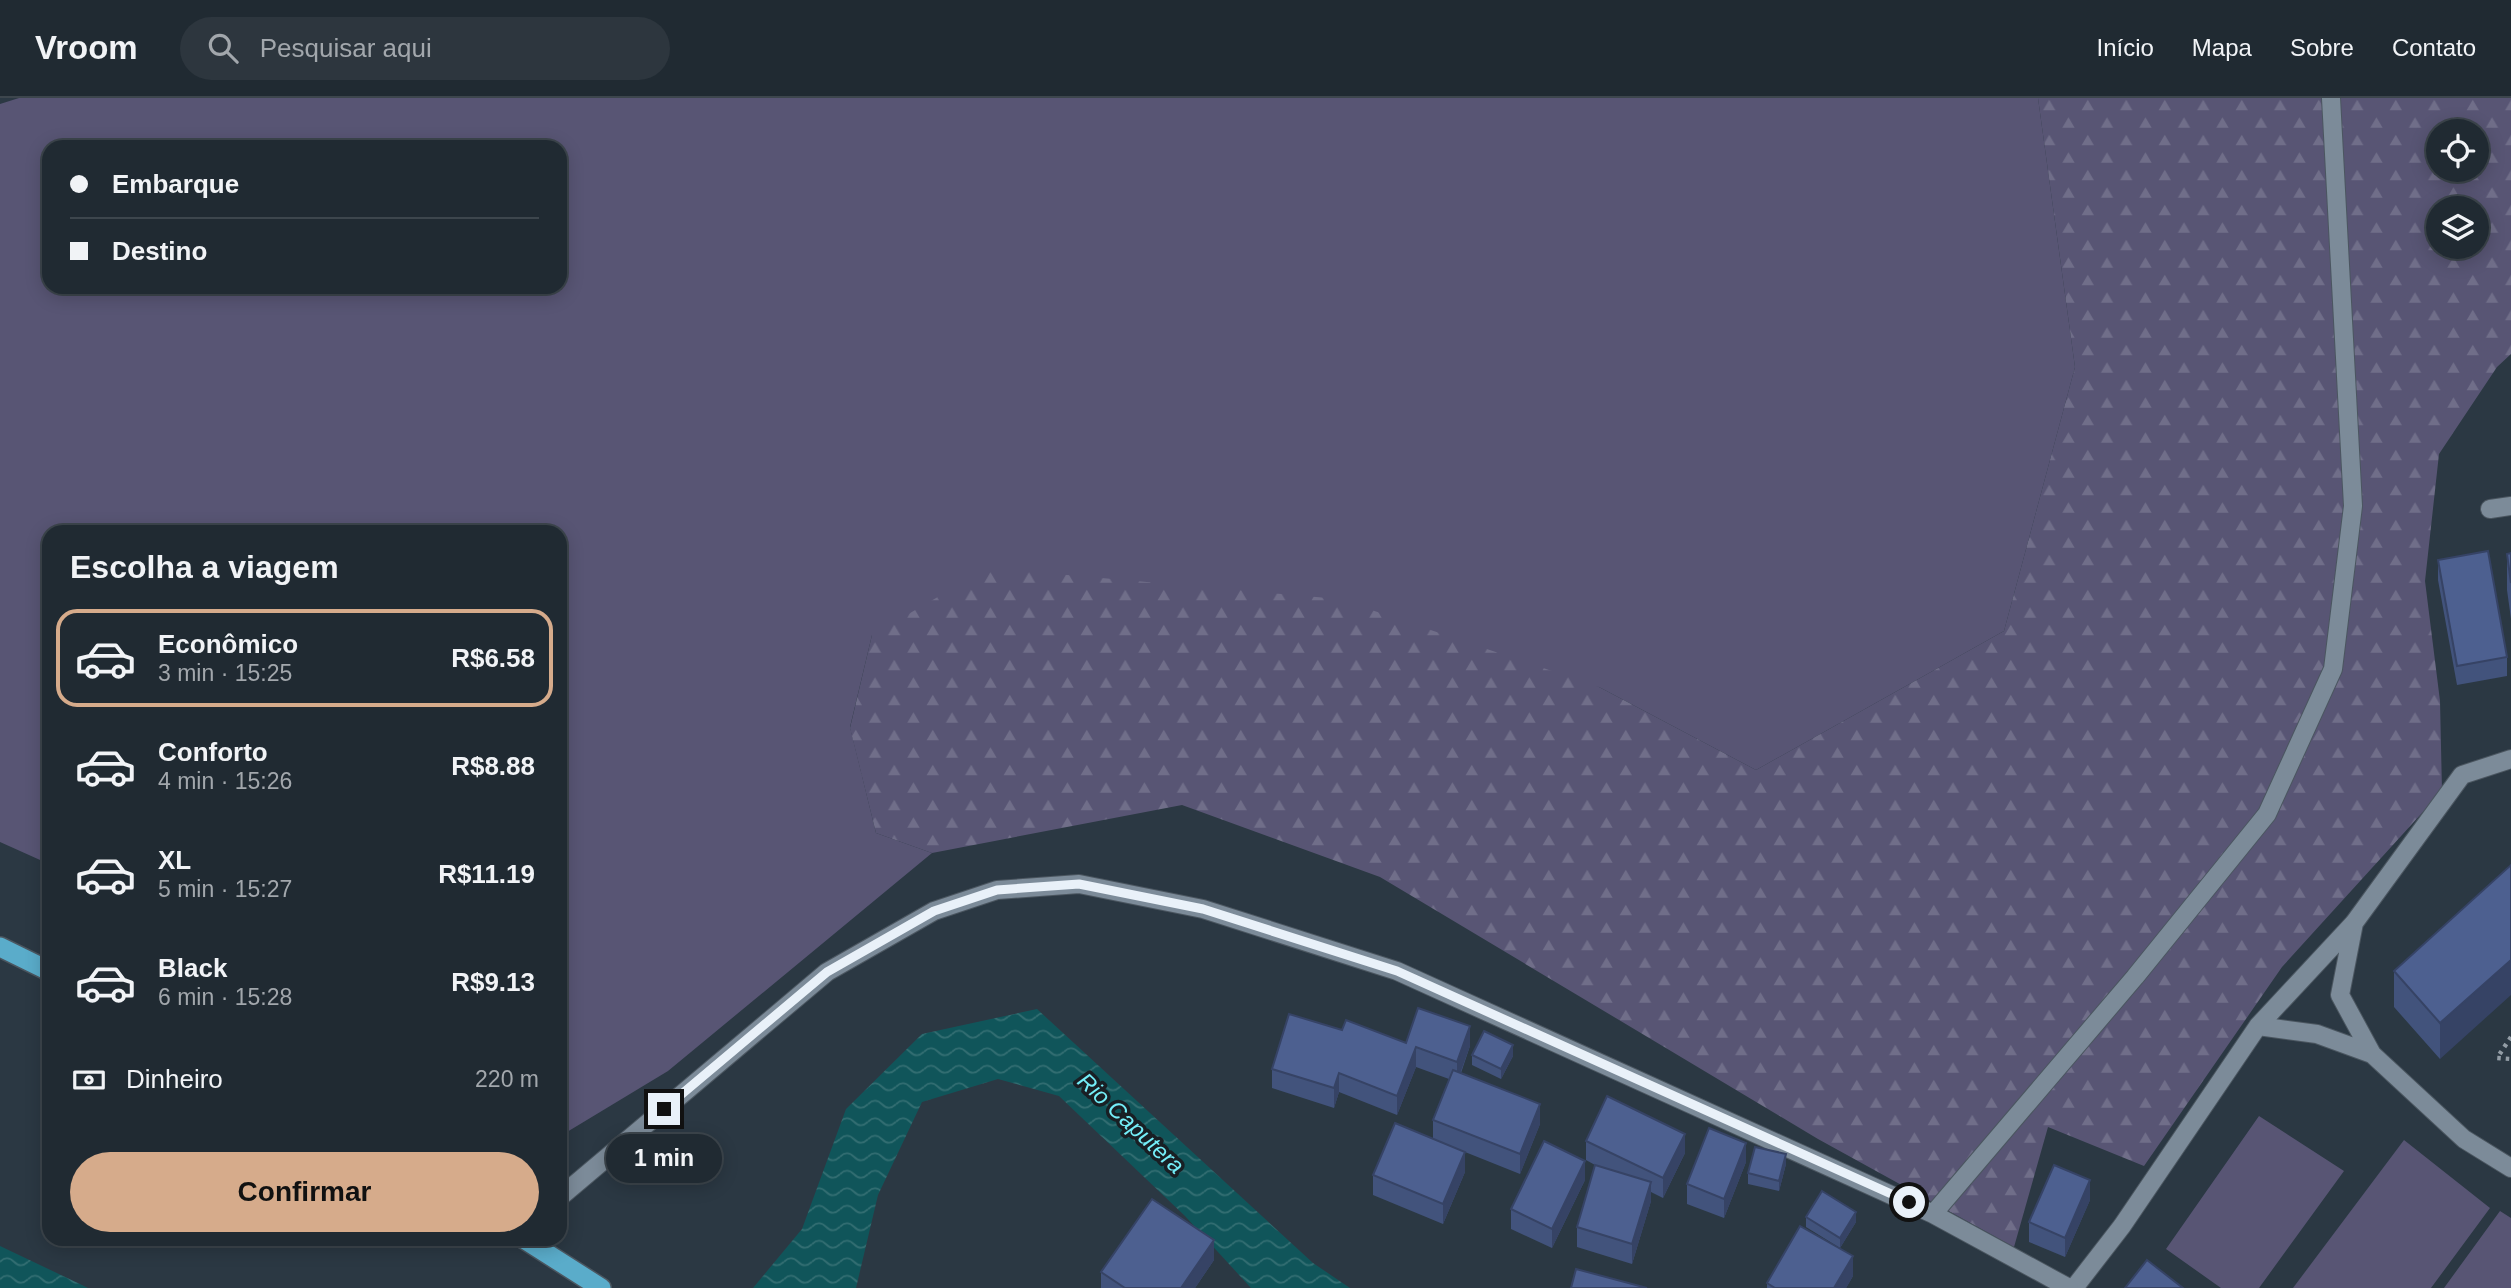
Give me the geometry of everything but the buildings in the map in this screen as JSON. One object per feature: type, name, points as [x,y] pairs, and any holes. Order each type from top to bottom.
[{"type":"highway","points":[[0,947],[42,968]]},
{"type":"highway","points":[[535,1246],[601,1288]]},
{"type":"street","points":[[1933,1213],[2135,977],[2267,814],[2333,669],[2353,506],[2331,98]]},
{"type":"street","points":[[2490,509],[2511,506]]},
{"type":"street","points":[[567,1191],[827,972],[934,911],[997,890],[1079,884],[1203,909],[1397,971],[1933,1213],[2072,1288],[2122,1226],[2258,1026],[2354,923],[2462,775],[2511,759]]},
{"type":"street","points":[[2354,923],[2340,995],[2372,1054],[2464,1139],[2511,1168]]},
{"type":"street","points":[[2258,1026],[2317,1034],[2372,1054]]},
{"type":"path","points":[[2511,1037],[2497,1058],[2511,1059]]},
{"type":"green space","points":[[19,98],[2038,98],[2075,367],[2004,631],[1756,770],[1599,687],[872,635],[850,727],[876,833],[932,853],[668,1071],[567,1132],[567,525],[42,525],[42,861],[0,842],[0,104]]},
{"type":"green space","points":[[2038,98],[2511,98],[2511,354],[2497,367],[2439,454],[2425,581],[2440,701],[2442,791],[2282,967],[2144,1166],[2048,1127],[2014,1247],[1818,1139],[1380,877],[1182,805],[932,853],[876,833],[850,728],[872,635],[988,568],[1339,599],[1599,687],[1756,770],[2004,631],[2075,367]]},
{"type":"green space","points":[[2259,1116],[2344,1171],[2259,1288],[2221,1288],[2166,1249]]},
{"type":"green space","points":[[2404,1140],[2490,1208],[2431,1288],[2293,1288]]},
{"type":"green space","points":[[2500,1211],[2511,1218],[2511,1288],[2444,1288]]},
{"type":"water","name":"Rio Caputera","points":[[1037,1009],[1313,1263],[1350,1288],[1251,1288],[1185,1216],[1059,1096],[998,1079],[922,1102],[878,1195],[856,1288],[753,1288],[802,1229],[846,1109],[922,1034]]},
{"type":"water","points":[[0,1246],[82,1285],[88,1288],[0,1288]]},
{"type":"route","points":[[664,1109],[827,972],[934,911],[997,890],[1079,884],[1203,909],[1397,971],[1909,1202]]}]
